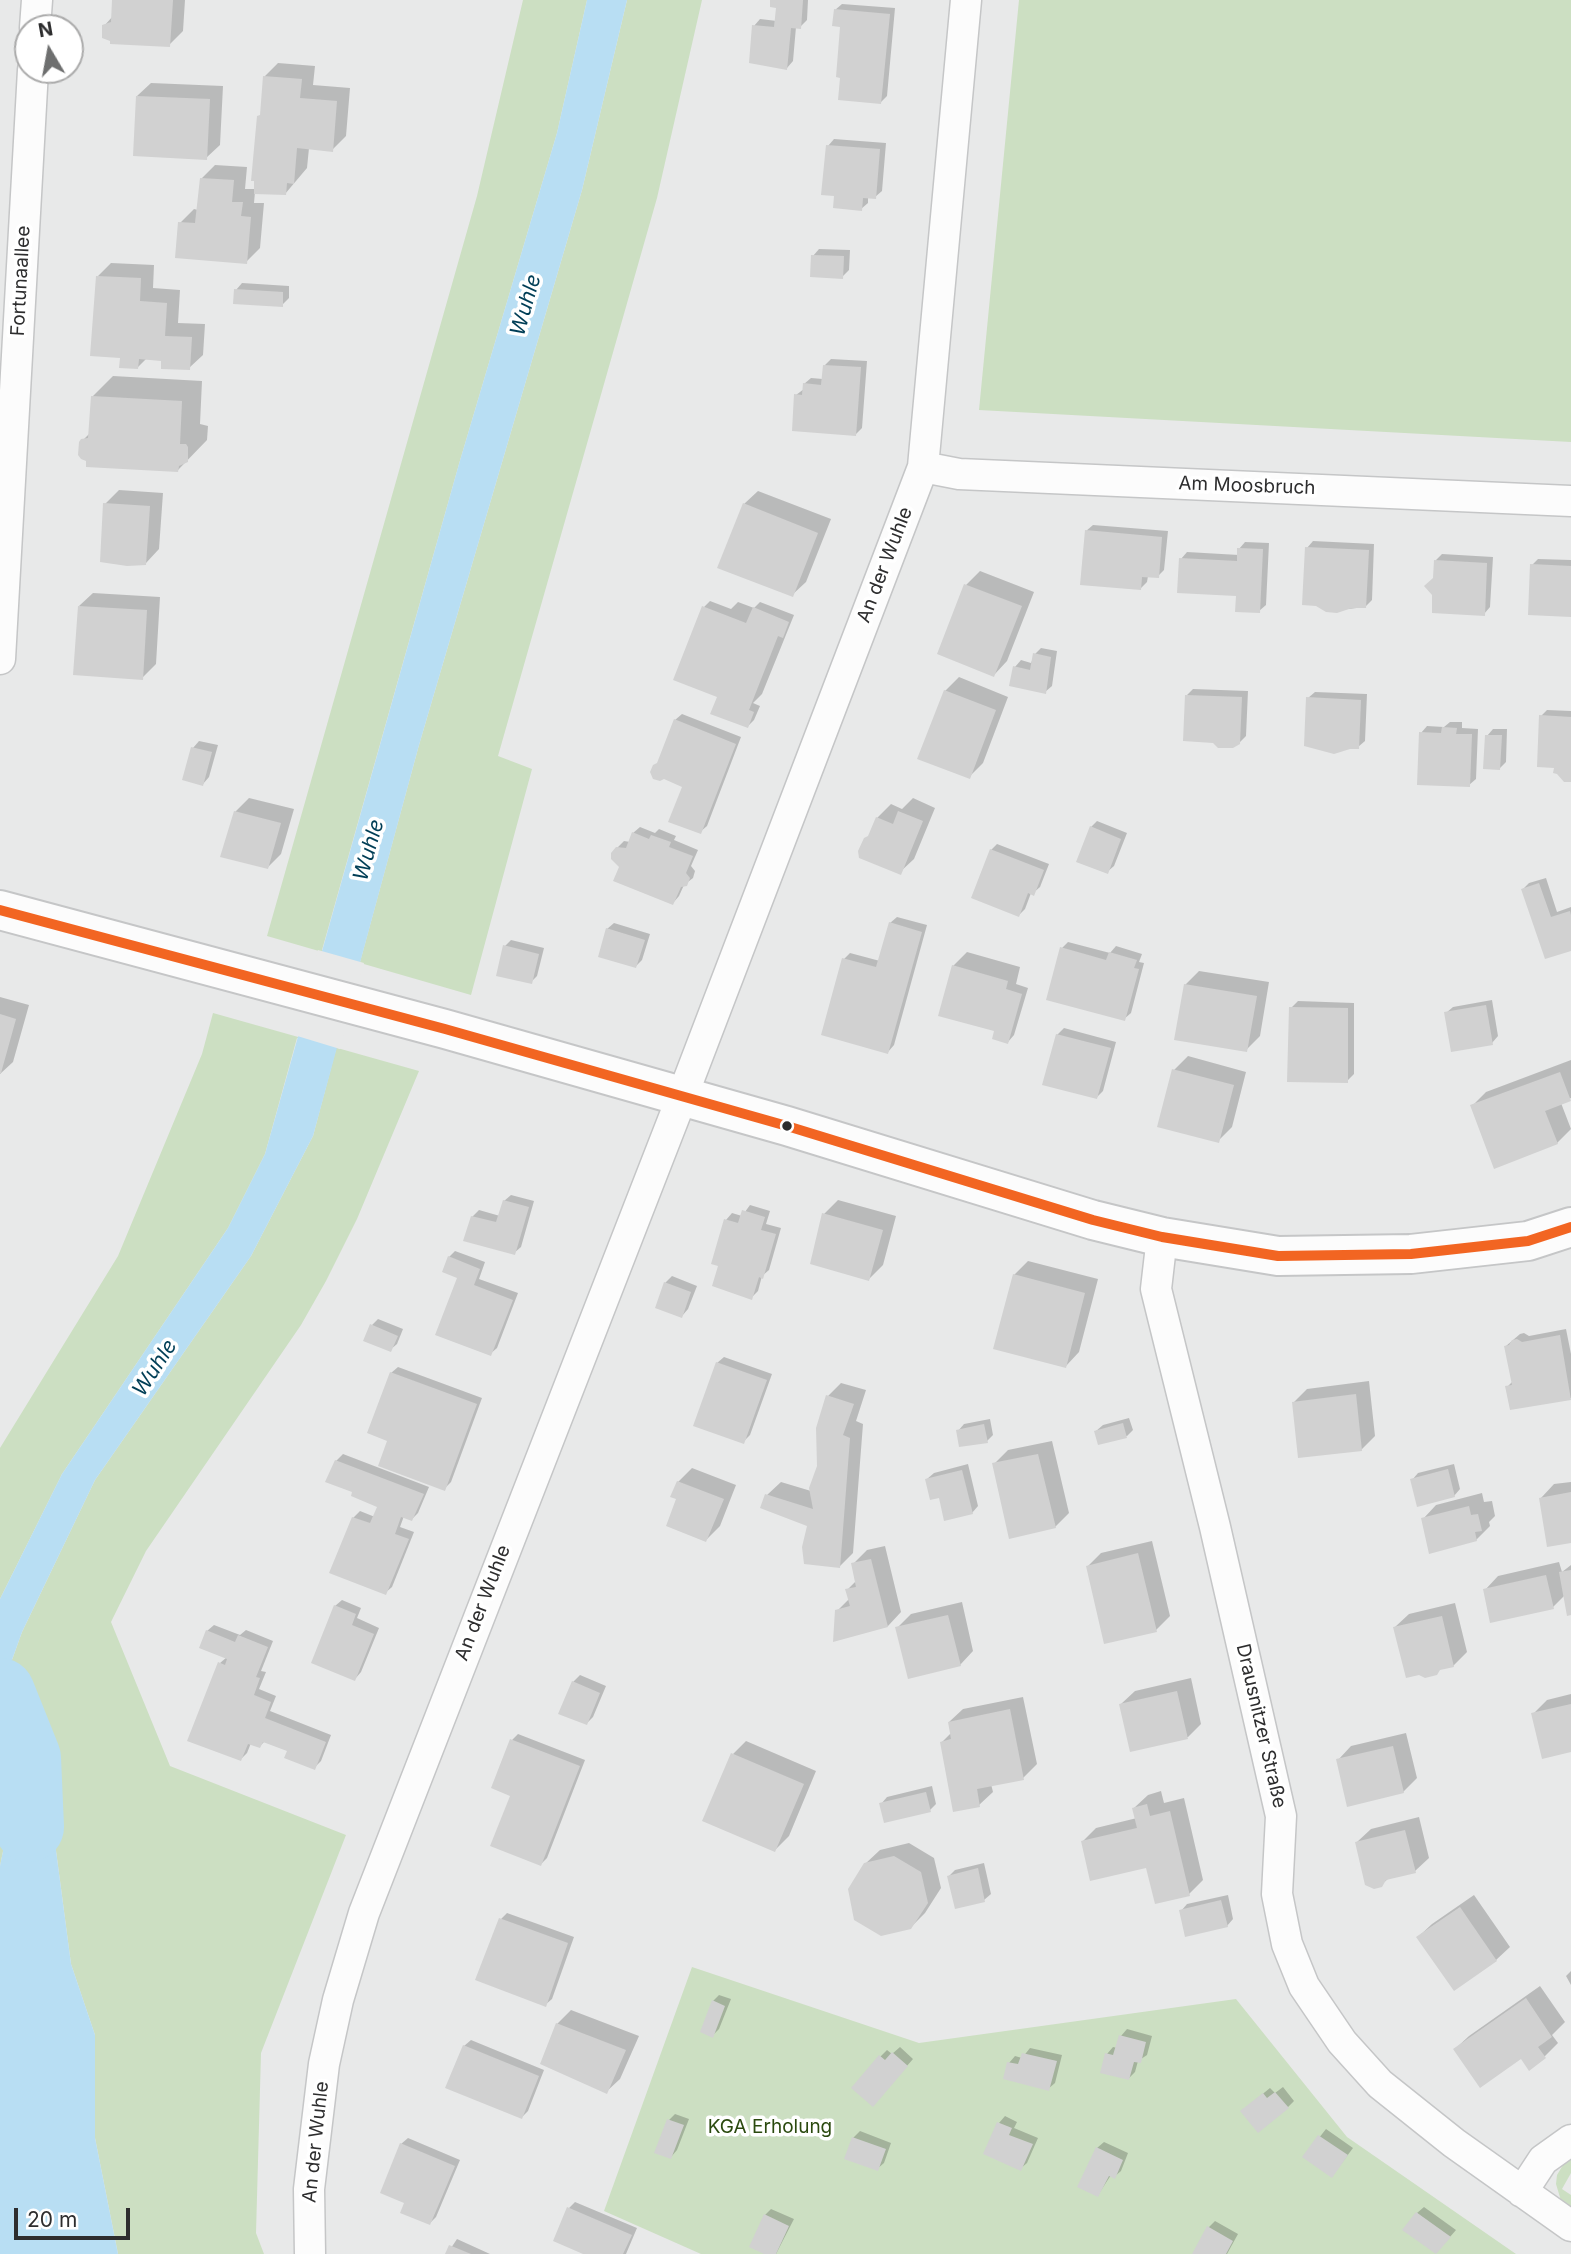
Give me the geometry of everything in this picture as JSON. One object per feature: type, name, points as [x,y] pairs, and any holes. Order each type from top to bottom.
[{"type":"street","name":"An der Wuhle","points":[[310,2254],[309,2189],[324,2064],[338,2000],[364,1913],[682,1097],[923,467],[966,0]]},
{"type":"street","name":"Fortunaallee","points":[[0,659],[32,84]]},
{"type":"street","name":"Am Moosbruch","points":[[923,467],[959,474],[1571,501]]},
{"type":"street","points":[[0,910],[410,1020],[787,1126],[1093,1220],[1161,1237],[1278,1256],[1398,1254],[1528,1241],[1571,1227]]},
{"type":"street","name":"Drausnitzer Straße","points":[[1161,1237],[1156,1289],[1215,1527],[1281,1815],[1278,1894],[1287,1944],[1304,1986],[1342,2042],[1380,2084],[1454,2143],[1571,2225]]},
{"type":"street","points":[[1522,2192],[1544,2160],[1571,2140]]},
{"type":"green space","points":[[523,0],[587,0],[557,133],[459,464],[322,950],[360,962],[419,745],[582,190],[627,0],[702,0],[657,198],[498,756],[532,769],[471,995],[267,936],[477,196]]},
{"type":"green space","points":[[1019,0],[1571,0],[1571,442],[979,410]]},
{"type":"green space","points":[[213,1013],[419,1071],[357,1219],[326,1281],[301,1325],[146,1551],[111,1622],[170,1766],[346,1835],[261,2053],[256,2233],[264,2254],[118,2254],[95,2138],[95,2035],[71,1964],[53,1828],[8,1827],[0,1866],[0,1756],[7,1763],[9,1814],[48,1817],[42,1748],[8,1671],[22,1632],[95,1480],[251,1256],[313,1136],[336,1049],[297,1038],[265,1154],[228,1228],[62,1474],[0,1599],[0,1448],[118,1256],[202,1054]]},
{"type":"green space","name":"KGA Erholung","points":[[692,1967],[919,2043],[1236,1999],[1347,2137],[1516,2254],[701,2254],[604,2211]]},
{"type":"green space","points":[[1571,2159],[1571,2173],[1562,2189],[1571,2195],[1571,2210],[1562,2204],[1556,2184],[1557,2175],[1563,2165]]},
{"type":"water","points":[[587,0],[627,0],[582,190],[419,745],[313,1136],[251,1256],[95,1480],[22,1632],[8,1671],[42,1748],[48,1817],[9,1815],[7,1763],[0,1756],[0,1599],[62,1474],[228,1228],[265,1154],[459,464],[557,133]]},
{"type":"water","points":[[8,1827],[53,1828],[71,1964],[95,2035],[95,2138],[118,2254],[0,2254],[0,1866]]},
{"type":"pier","points":[[318,950],[364,963],[340,1049],[294,1035]]},
{"type":"building","points":[[112,0],[173,0],[170,47],[110,44],[110,41],[102,38],[102,25],[111,22]]},
{"type":"building","points":[[770,0],[803,0],[801,29],[791,28],[787,70],[749,63],[752,25],[774,27],[776,8],[770,7]]},
{"type":"building","points":[[834,9],[890,14],[881,104],[838,100],[840,78],[836,77],[840,27],[832,26]]},
{"type":"building","points":[[263,76],[302,79],[300,98],[337,101],[333,152],[297,148],[294,184],[287,183],[286,195],[254,194],[254,181],[251,181]]},
{"type":"building","points":[[136,96],[210,99],[207,160],[133,156]]},
{"type":"building","points":[[826,145],[880,149],[876,199],[863,198],[862,211],[833,208],[834,196],[821,195]]},
{"type":"building","points":[[200,178],[234,180],[232,202],[243,202],[241,216],[251,217],[247,264],[175,258],[178,222],[195,223]]},
{"type":"building","points":[[811,255],[844,256],[843,279],[810,277]]},
{"type":"building","points":[[96,276],[141,278],[140,301],[167,303],[165,336],[192,337],[190,370],[161,369],[161,361],[139,359],[138,369],[119,368],[120,358],[90,356]]},
{"type":"building","points":[[234,289],[283,292],[283,307],[233,304]]},
{"type":"building","points":[[823,365],[861,367],[856,436],[792,431],[794,394],[802,395],[803,383],[821,385]]},
{"type":"building","points":[[91,396],[182,401],[180,444],[186,444],[188,447],[188,462],[179,466],[178,472],[86,467],[86,461],[78,455],[79,442],[88,438]]},
{"type":"building","points":[[103,503],[150,506],[146,565],[127,566],[100,562]]},
{"type":"building","points":[[743,503],[818,533],[793,597],[717,568]]},
{"type":"building","points":[[1085,530],[1162,537],[1159,578],[1142,577],[1141,590],[1080,585]]},
{"type":"building","points":[[1305,547],[1369,550],[1366,608],[1352,608],[1337,613],[1326,612],[1316,606],[1302,605]]},
{"type":"building","points":[[1237,548],[1263,549],[1260,613],[1235,612],[1236,596],[1177,593],[1179,558],[1237,561]]},
{"type":"building","points":[[1434,560],[1487,563],[1485,616],[1432,613],[1432,595],[1424,586],[1433,578]]},
{"type":"building","points":[[1530,564],[1571,566],[1571,617],[1528,615]]},
{"type":"building","points":[[964,584],[1022,606],[994,677],[937,654]]},
{"type":"building","points":[[78,606],[147,610],[143,680],[73,675]]},
{"type":"building","points":[[702,606],[746,623],[753,607],[789,622],[783,638],[778,636],[749,710],[754,712],[748,728],[710,714],[717,697],[673,680]]},
{"type":"building","points":[[1033,653],[1051,657],[1046,694],[1009,686],[1013,666],[1030,670]]},
{"type":"building","points":[[944,690],[996,710],[970,779],[917,759]]},
{"type":"building","points":[[1185,695],[1242,697],[1240,744],[1233,748],[1218,748],[1213,743],[1183,741]]},
{"type":"building","points":[[1306,697],[1361,700],[1359,749],[1334,754],[1304,746]]},
{"type":"building","points":[[1539,715],[1571,717],[1571,782],[1564,782],[1553,773],[1554,768],[1537,767]]},
{"type":"building","points":[[674,719],[736,744],[701,834],[668,822],[682,787],[664,779],[653,779],[650,772],[657,763]]},
{"type":"building","points":[[1442,727],[1457,728],[1456,734],[1472,734],[1470,787],[1417,785],[1419,732],[1441,733]]},
{"type":"building","points":[[1485,735],[1502,735],[1500,770],[1483,769]]},
{"type":"building","points":[[191,747],[212,752],[203,786],[182,780]]},
{"type":"building","points":[[234,811],[281,823],[268,869],[220,857]]},
{"type":"building","points":[[898,811],[923,821],[901,875],[859,858],[858,851],[876,817],[893,824]]},
{"type":"building","points":[[1090,826],[1121,839],[1108,874],[1076,862]]},
{"type":"building","points":[[632,832],[649,839],[651,835],[671,842],[669,847],[693,856],[686,873],[690,878],[687,886],[681,887],[673,905],[613,881],[619,867],[611,859],[611,853],[616,847],[626,848]]},
{"type":"building","points":[[990,849],[1044,870],[1034,896],[1028,893],[1019,917],[971,898]]},
{"type":"building","points":[[1539,883],[1551,917],[1570,911],[1571,915],[1571,951],[1545,959],[1521,889]]},
{"type":"building","points":[[889,922],[922,932],[888,1054],[821,1035],[842,958],[876,967]]},
{"type":"building","points":[[606,928],[645,940],[636,968],[598,957]]},
{"type":"building","points":[[503,945],[539,954],[532,984],[496,976]]},
{"type":"building","points":[[1060,947],[1106,960],[1109,952],[1137,960],[1134,968],[1139,969],[1125,1021],[1046,1000]]},
{"type":"building","points":[[952,965],[1008,981],[1006,989],[1022,994],[1008,1044],[992,1039],[994,1031],[938,1016]]},
{"type":"building","points":[[1184,984],[1257,996],[1247,1052],[1174,1040]]},
{"type":"building","points":[[1486,1005],[1493,1045],[1451,1052],[1444,1012]]},
{"type":"building","points":[[1289,1007],[1348,1008],[1348,1083],[1287,1082]]},
{"type":"building","points":[[0,1014],[16,1019],[1,1073],[0,1073]]},
{"type":"building","points":[[1056,1034],[1111,1048],[1097,1099],[1042,1085]]},
{"type":"building","points":[[1172,1069],[1234,1085],[1219,1143],[1157,1127]]},
{"type":"building","points":[[1560,1072],[1571,1101],[1545,1111],[1558,1144],[1494,1169],[1470,1105]]},
{"type":"building","points":[[503,1200],[529,1207],[515,1255],[463,1241],[471,1216],[496,1222]]},
{"type":"building","points":[[742,1210],[765,1217],[761,1230],[776,1234],[763,1279],[759,1277],[752,1300],[712,1286],[718,1266],[711,1264],[724,1219],[738,1223]]},
{"type":"building","points":[[822,1213],[883,1230],[869,1281],[810,1264]]},
{"type":"building","points":[[448,1256],[480,1269],[474,1285],[513,1300],[491,1356],[435,1335],[457,1278],[442,1272]]},
{"type":"building","points":[[1013,1274],[1085,1293],[1066,1368],[993,1349]]},
{"type":"building","points":[[664,1282],[691,1292],[682,1318],[655,1308]]},
{"type":"building","points":[[370,1324],[398,1336],[391,1352],[363,1341]]},
{"type":"building","points":[[1560,1335],[1571,1400],[1510,1410],[1505,1386],[1512,1385],[1504,1346],[1517,1339],[1522,1342]]},
{"type":"building","points":[[716,1362],[767,1380],[744,1444],[693,1426]]},
{"type":"building","points":[[390,1372],[477,1404],[445,1491],[378,1466],[387,1441],[367,1433]]},
{"type":"building","points":[[1356,1394],[1362,1451],[1298,1458],[1292,1402]]},
{"type":"building","points":[[826,1395],[854,1404],[843,1435],[850,1438],[840,1568],[804,1564],[802,1547],[807,1526],[760,1508],[765,1494],[813,1509],[809,1488],[817,1466],[816,1428]]},
{"type":"building","points":[[1123,1423],[1127,1438],[1098,1445],[1094,1431]]},
{"type":"building","points":[[984,1424],[988,1443],[959,1447],[956,1430]]},
{"type":"building","points":[[1038,1454],[1056,1528],[1009,1539],[992,1463]]},
{"type":"building","points":[[335,1460],[424,1494],[412,1521],[401,1517],[395,1534],[409,1539],[386,1595],[329,1573],[352,1517],[370,1523],[377,1507],[351,1496],[352,1492],[325,1482]]},
{"type":"building","points":[[1448,1469],[1455,1497],[1417,1507],[1410,1479]]},
{"type":"building","points":[[962,1470],[973,1514],[944,1521],[939,1498],[930,1500],[925,1479]]},
{"type":"building","points":[[677,1481],[724,1499],[706,1542],[666,1526],[676,1499],[670,1497]]},
{"type":"building","points":[[1571,1492],[1571,1543],[1547,1547],[1539,1498]]},
{"type":"building","points":[[1469,1506],[1471,1515],[1478,1514],[1482,1531],[1475,1532],[1477,1541],[1429,1554],[1421,1518]]},
{"type":"building","points":[[1138,1553],[1157,1632],[1104,1644],[1086,1566]]},
{"type":"building","points":[[871,1559],[888,1627],[833,1642],[835,1610],[850,1606],[845,1589],[856,1587],[851,1563]]},
{"type":"building","points":[[1571,1570],[1571,1615],[1567,1616],[1559,1572]]},
{"type":"building","points":[[1546,1575],[1554,1609],[1490,1623],[1483,1589]]},
{"type":"building","points":[[334,1605],[356,1614],[352,1625],[374,1634],[355,1681],[311,1663]]},
{"type":"building","points":[[948,1615],[961,1666],[908,1679],[895,1627]]},
{"type":"building","points":[[1442,1616],[1454,1667],[1440,1670],[1437,1675],[1425,1678],[1419,1675],[1406,1678],[1393,1627]]},
{"type":"building","points":[[206,1630],[235,1642],[238,1635],[268,1647],[256,1677],[260,1678],[254,1695],[271,1702],[265,1718],[326,1742],[315,1770],[284,1758],[287,1751],[263,1742],[260,1748],[248,1744],[241,1761],[187,1741],[218,1662],[225,1665],[227,1659],[199,1648]]},
{"type":"building","points":[[572,1681],[600,1693],[587,1725],[558,1714]]},
{"type":"building","points":[[1177,1691],[1188,1739],[1130,1752],[1119,1704]]},
{"type":"building","points":[[1571,1704],[1571,1752],[1542,1759],[1531,1713]]},
{"type":"building","points":[[1010,1709],[1024,1780],[977,1789],[980,1807],[953,1812],[940,1742],[951,1739],[948,1722]]},
{"type":"building","points":[[510,1739],[580,1766],[541,1866],[490,1846],[510,1796],[491,1788]]},
{"type":"building","points":[[1393,1746],[1404,1793],[1347,1807],[1336,1759]]},
{"type":"building","points":[[731,1753],[804,1784],[775,1852],[702,1821]]},
{"type":"building","points":[[926,1792],[931,1812],[884,1823],[879,1803]]},
{"type":"building","points":[[1147,1804],[1150,1816],[1170,1811],[1190,1896],[1155,1904],[1146,1868],[1090,1881],[1081,1841],[1137,1828],[1132,1808]]},
{"type":"building","points":[[1405,1830],[1416,1873],[1386,1880],[1382,1887],[1374,1889],[1365,1885],[1355,1842]]},
{"type":"building","points":[[894,1856],[921,1872],[928,1903],[911,1929],[881,1936],[854,1920],[848,1889],[864,1863]]},
{"type":"building","points":[[978,1868],[985,1902],[955,1909],[947,1876]]},
{"type":"building","points":[[1221,1900],[1228,1927],[1185,1937],[1179,1910]]},
{"type":"building","points":[[1460,1907],[1497,1961],[1454,1991],[1416,1937]]},
{"type":"building","points":[[499,1918],[568,1943],[546,2007],[475,1980]]},
{"type":"building","points":[[1526,1998],[1552,2037],[1538,2047],[1546,2058],[1529,2071],[1521,2059],[1480,2088],[1453,2049]]},
{"type":"building","points":[[712,2000],[725,2006],[713,2038],[700,2032]]},
{"type":"building","points":[[556,2023],[626,2050],[607,2094],[540,2064]]},
{"type":"building","points":[[1119,2035],[1146,2042],[1141,2063],[1134,2062],[1129,2080],[1100,2073],[1105,2053],[1113,2055]]},
{"type":"building","points":[[463,2045],[539,2076],[522,2119],[445,2088]]},
{"type":"building","points":[[892,2052],[908,2066],[873,2107],[851,2088],[879,2055],[885,2060]]},
{"type":"building","points":[[1022,2053],[1057,2061],[1049,2091],[1003,2079],[1007,2062],[1018,2064]]},
{"type":"building","points":[[1275,2092],[1289,2108],[1258,2133],[1240,2111],[1263,2093],[1267,2098]]},
{"type":"building","points":[[667,2119],[684,2125],[671,2159],[654,2153]]},
{"type":"building","points":[[997,2122],[1012,2128],[1009,2135],[1033,2144],[1021,2171],[983,2154]]},
{"type":"building","points":[[1318,2135],[1348,2155],[1332,2178],[1302,2157]]},
{"type":"building","points":[[852,2137],[886,2149],[878,2171],[844,2159]]},
{"type":"building","points":[[400,2143],[455,2166],[430,2225],[400,2213],[404,2203],[380,2193]]},
{"type":"building","points":[[1096,2147],[1123,2160],[1115,2179],[1109,2176],[1098,2197],[1077,2187]]},
{"type":"building","points":[[567,2207],[632,2235],[623,2254],[583,2254],[553,2241]]},
{"type":"building","points":[[1416,2212],[1451,2237],[1436,2254],[1402,2230]]},
{"type":"building","points":[[764,2214],[789,2226],[776,2254],[764,2254],[749,2247]]},
{"type":"building","points":[[1207,2226],[1233,2241],[1226,2254],[1192,2254]]},
{"type":"building","points":[[449,2245],[471,2254],[445,2254]]},
{"type":"waterway","name":"Wuhle","points":[[0,1693],[26,1758],[29,1827]]},
{"type":"transit line","points":[[0,910],[445,1029],[787,1126],[1093,1220],[1162,1237],[1278,1256],[1411,1254],[1528,1241],[1571,1227]]}]
